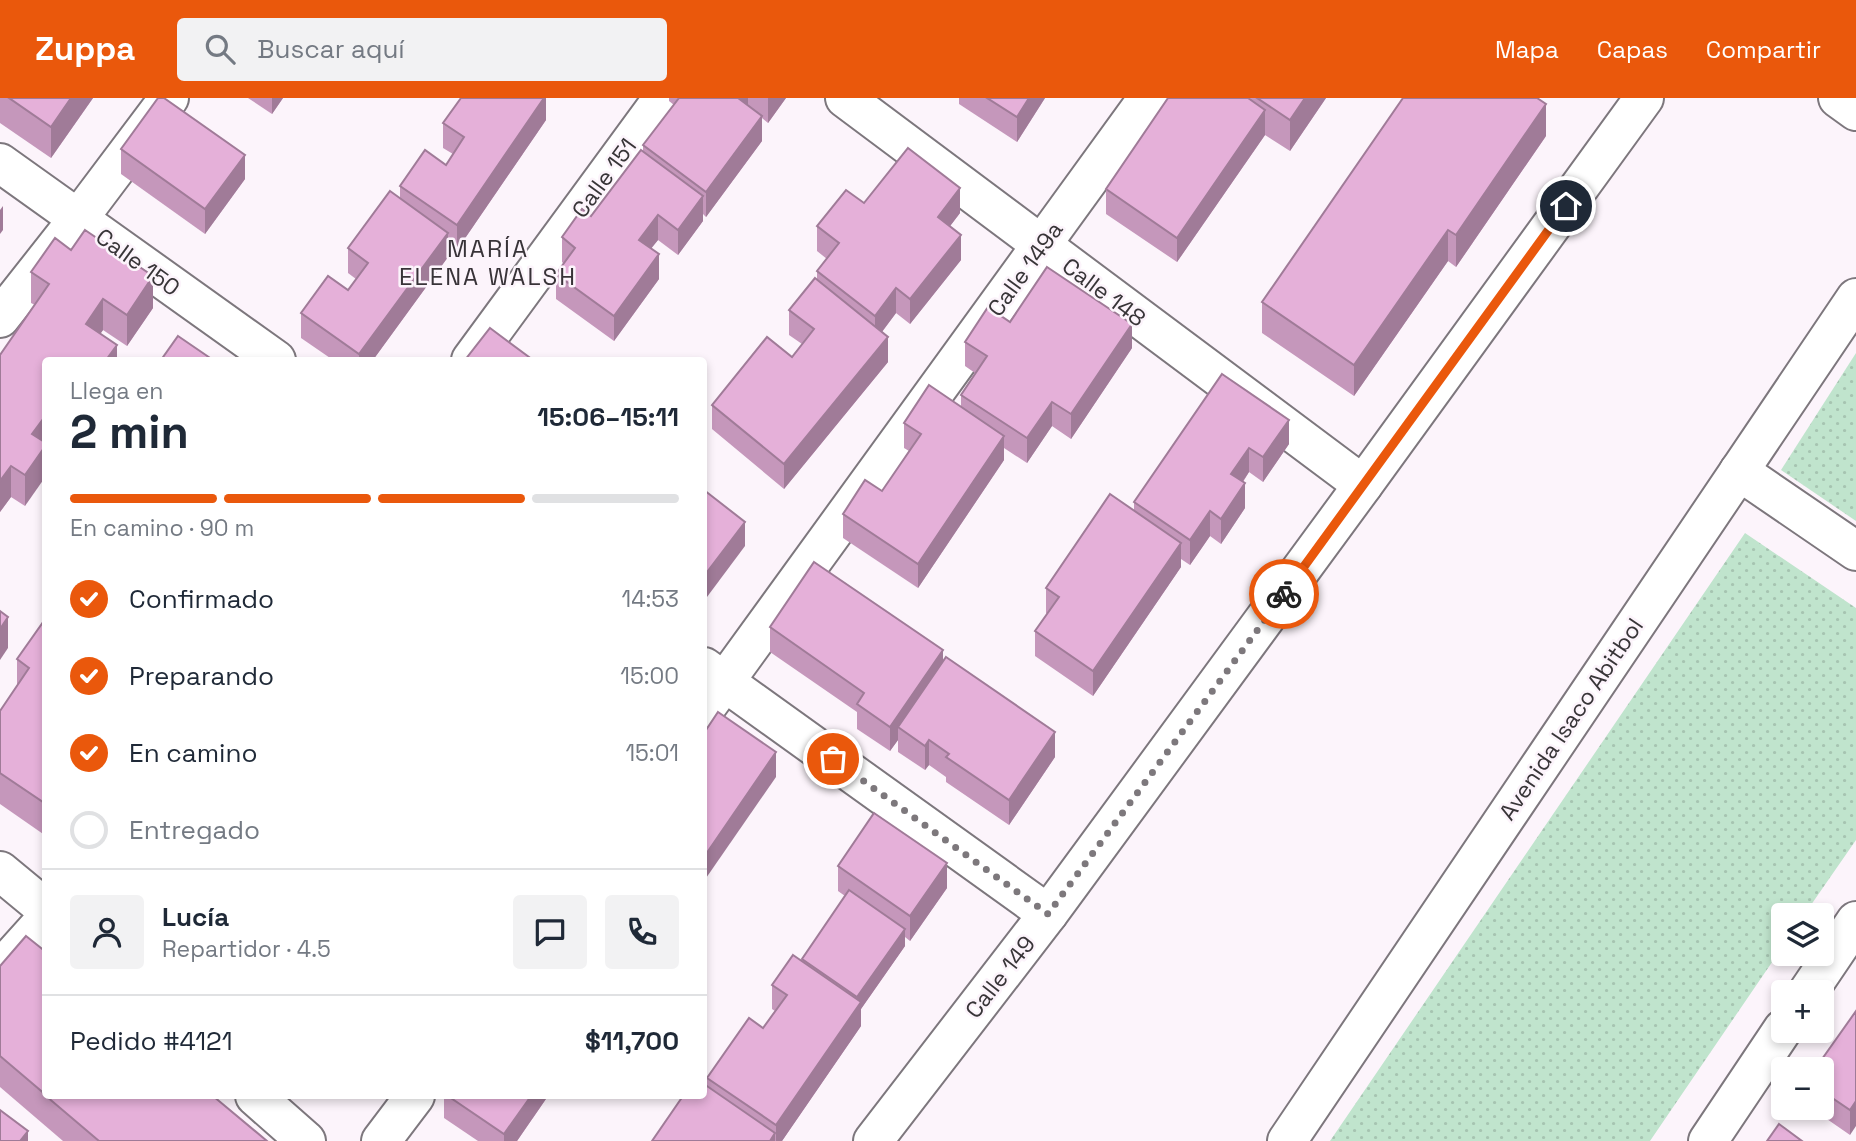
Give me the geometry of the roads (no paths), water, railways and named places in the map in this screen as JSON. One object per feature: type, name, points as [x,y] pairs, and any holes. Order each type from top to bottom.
[{"type":"street","points":[[0,318],[169,98]]},
{"type":"street","name":"Calle 151","points":[[473,357],[663,98]]},
{"type":"street","name":"Calle 148","points":[[845,98],[1363,485]]},
{"type":"street","name":"Calle 149a","points":[[711,686],[1149,98]]},
{"type":"street","name":"Calle 149","points":[[873,1141],[1048,914],[1644,98]]},
{"type":"street","points":[[1838,98],[1856,111]]},
{"type":"street","name":"Calle 150","points":[[0,163],[272,357]]},
{"type":"street","name":"Avenida Isaco Abitbol","points":[[1287,1141],[1856,298]]},
{"type":"street","points":[[1739,471],[1856,551]]},
{"type":"street","points":[[711,686],[1048,914]]},
{"type":"street","points":[[0,871],[42,906]]},
{"type":"street","points":[[1816,980],[1856,921]]},
{"type":"street","points":[[0,970],[42,923]]},
{"type":"street","points":[[1708,1141],[1774,1043]]},
{"type":"street","points":[[258,1099],[306,1141]]},
{"type":"street","points":[[381,1141],[413,1099]]},
{"type":"district","name":"MARÍA ELENA WALSH","points":[[488,263]]}]
